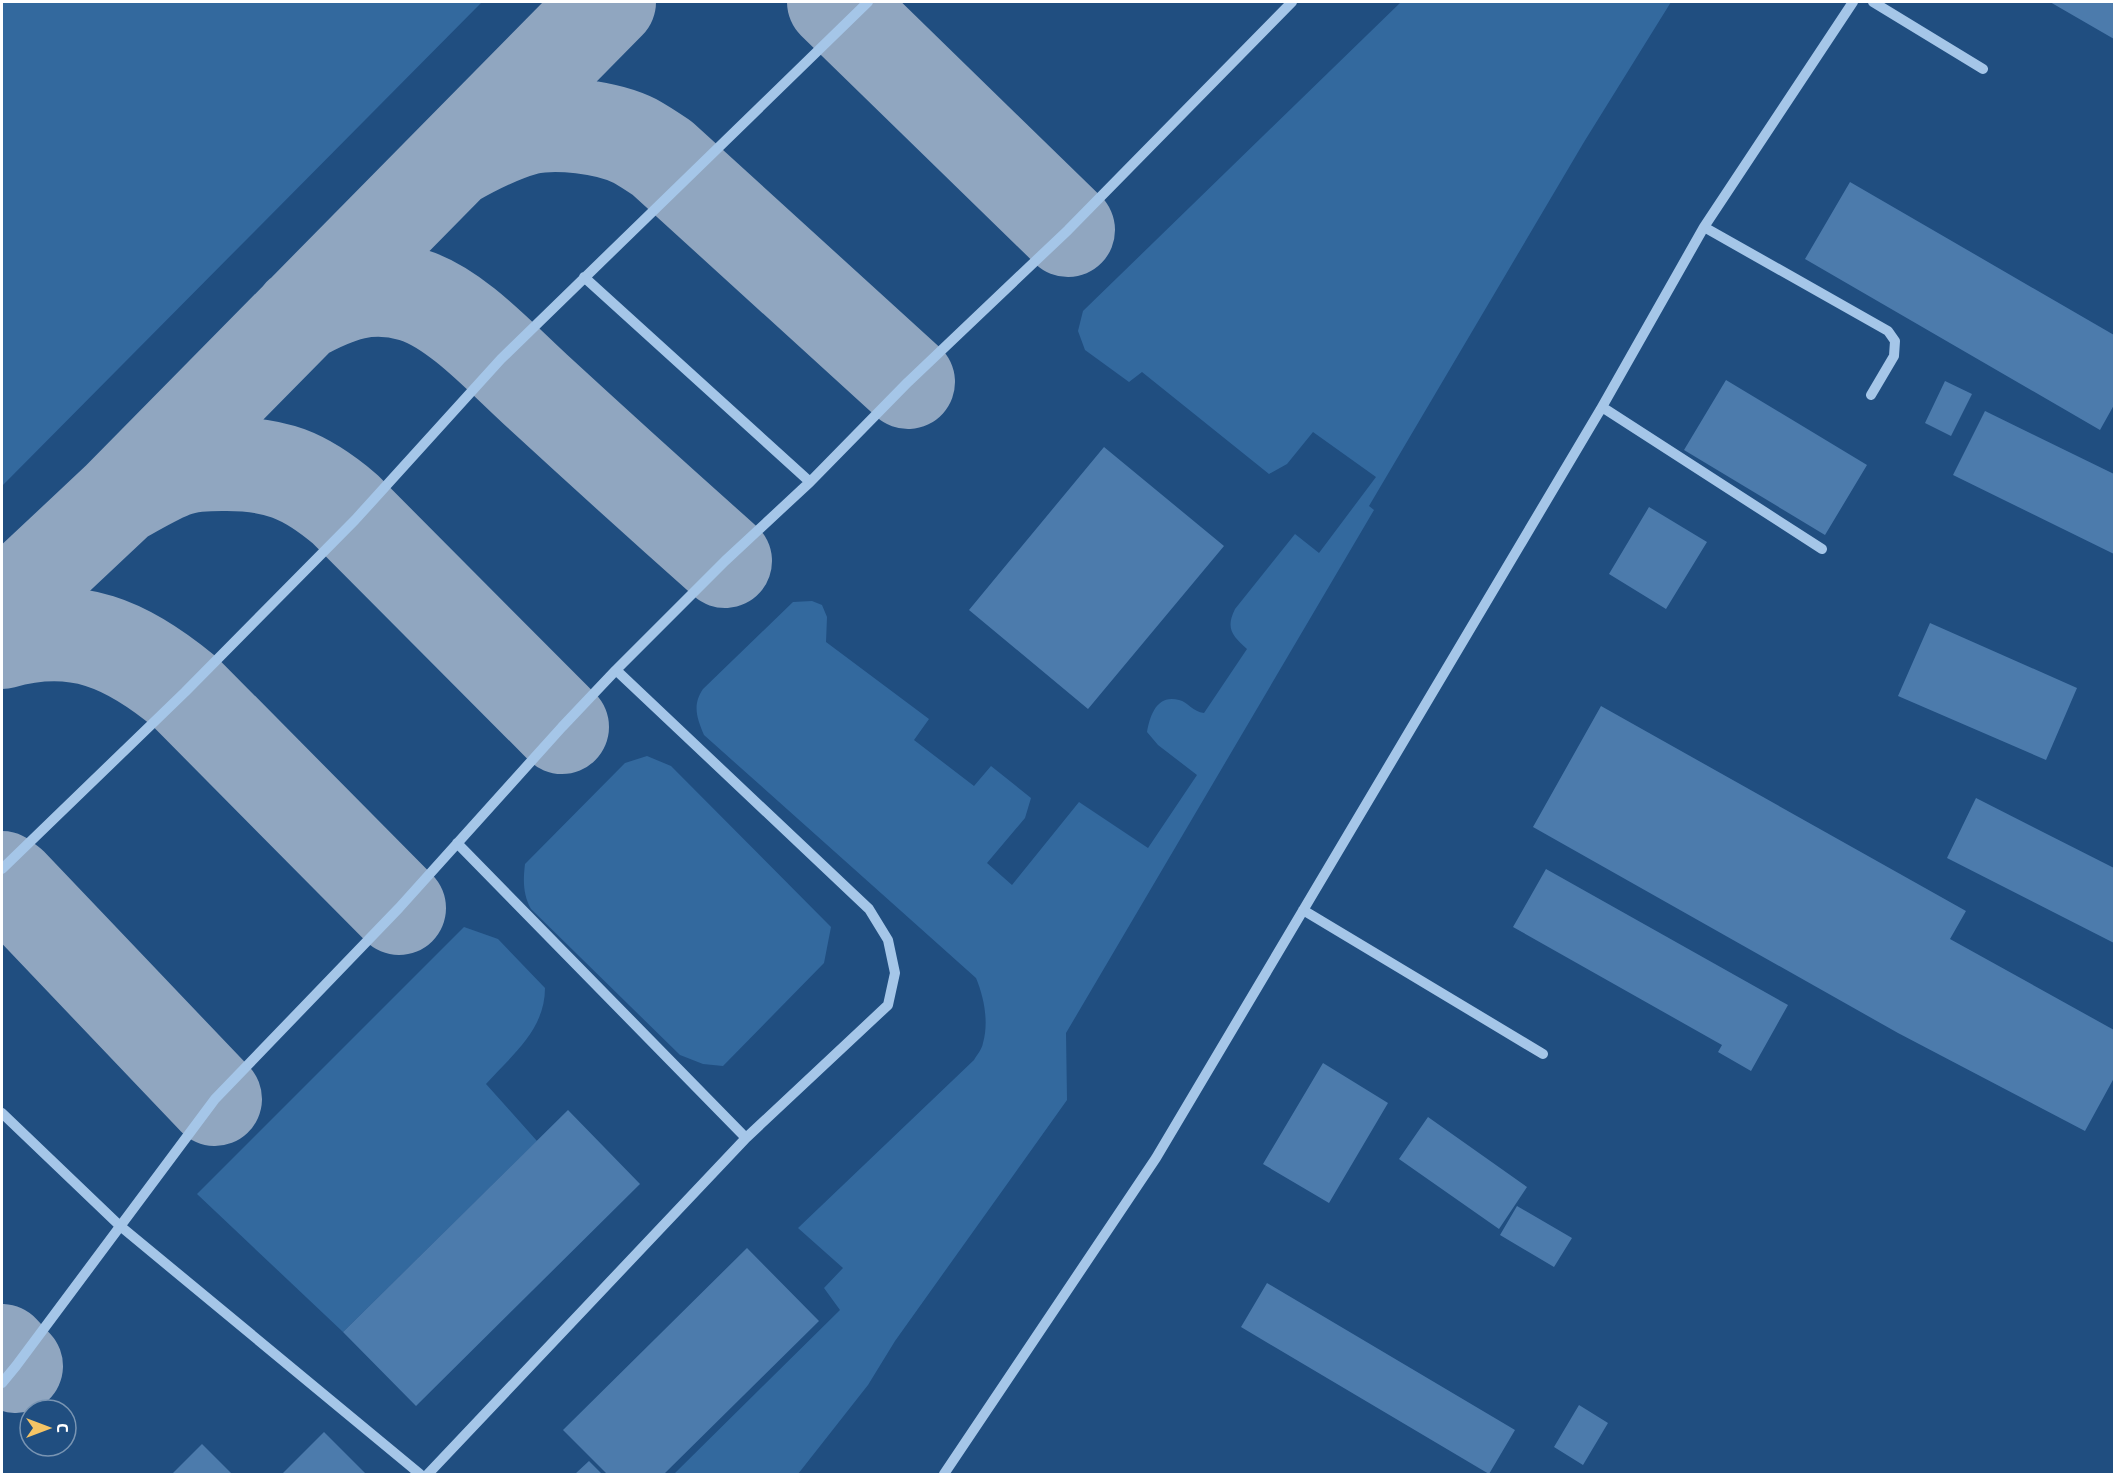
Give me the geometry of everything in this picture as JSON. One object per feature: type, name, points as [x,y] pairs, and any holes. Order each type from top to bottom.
[{"type":"lane","points":[[2,869],[184,692],[346,528],[501,359],[868,2]]},
{"type":"lane","points":[[2,1383],[215,1099],[399,908],[616,670],[725,561],[810,482],[908,382],[1068,230],[1292,2]]},
{"type":"lane","points":[[944,1474],[1156,1158],[1602,407],[1704,227],[1853,2]]},
{"type":"lane","points":[[1873,2],[1983,69]]},
{"type":"lane","points":[[1704,227],[1888,331],[1895,341],[1894,356],[1872,395]]},
{"type":"lane","points":[[584,277],[810,482]]},
{"type":"lane","points":[[1602,407],[1822,549]]},
{"type":"lane","points":[[428,1474],[746,1138],[888,1005],[895,973],[888,940],[869,909],[616,670]]},
{"type":"lane","points":[[457,843],[746,1138]]},
{"type":"lane","points":[[1303,910],[1543,1054]]},
{"type":"lane","points":[[2,1113],[120,1226],[420,1474]]},
{"type":"shaded area","points":[[2,2],[482,2],[2,486]]},
{"type":"shaded area","points":[[1401,2],[1671,2],[1584,142],[1369,506],[1374,510],[1066,1033],[1067,1100],[895,1341],[868,1385],[798,1474],[674,1474],[840,1310],[824,1288],[843,1268],[798,1228],[974,1060],[981,1050],[986,1027],[983,1001],[976,978],[704,735],[697,712],[700,695],[703,689],[793,602],[812,601],[822,605],[827,617],[826,642],[929,719],[914,740],[974,786],[991,766],[1031,798],[1025,818],[987,863],[1012,885],[1079,802],[1148,848],[1197,775],[1158,745],[1147,732],[1156,707],[1165,700],[1171,699],[1182,701],[1204,713],[1247,649],[1232,632],[1231,622],[1235,609],[1295,534],[1319,553],[1376,477],[1313,432],[1287,464],[1269,474],[1142,372],[1129,382],[1085,350],[1078,331],[1083,311]]},
{"type":"shaded area","points":[[647,756],[671,766],[831,927],[824,963],[723,1066],[703,1064],[680,1055],[531,909],[525,893],[525,864],[625,763]]},
{"type":"shaded area","points":[[464,927],[498,939],[545,988],[544,1003],[533,1029],[516,1052],[486,1084],[537,1141],[343,1332],[197,1194]]},
{"type":"building","points":[[2050,2],[2114,2],[2114,39]]},
{"type":"building","points":[[1850,182],[2114,335],[2114,405],[2100,430],[1805,259]]},
{"type":"building","points":[[1726,380],[1867,465],[1825,535],[1684,450]]},
{"type":"building","points":[[1945,381],[1972,394],[1951,436],[1925,423]]},
{"type":"building","points":[[1985,411],[2114,474],[2114,554],[1953,475]]},
{"type":"building","points":[[1104,447],[1224,546],[1088,709],[969,610]]},
{"type":"building","points":[[1649,507],[1707,542],[1666,609],[1609,574]]},
{"type":"building","points":[[1930,623],[2077,688],[2046,760],[1898,696]]},
{"type":"building","points":[[1601,706],[1966,911],[1950,939],[2114,1030],[2114,1078],[2085,1131],[1898,1033],[1533,827]]},
{"type":"building","points":[[1976,798],[2114,868],[2114,943],[1947,858]]},
{"type":"building","points":[[1546,869],[1788,1005],[1751,1071],[1718,1052],[1722,1045],[1513,927]]},
{"type":"building","points":[[1323,1063],[1388,1103],[1329,1203],[1263,1164]]},
{"type":"building","points":[[568,1110],[640,1184],[416,1406],[343,1332]]},
{"type":"building","points":[[1428,1117],[1527,1187],[1499,1229],[1399,1159]]},
{"type":"building","points":[[1517,1206],[1572,1238],[1554,1267],[1500,1235]]},
{"type":"building","points":[[747,1248],[819,1321],[664,1474],[607,1474],[563,1430]]},
{"type":"building","points":[[1267,1283],[1515,1430],[1489,1474],[1241,1327]]},
{"type":"building","points":[[1579,1405],[1608,1423],[1583,1465],[1554,1447]]},
{"type":"building","points":[[324,1432],[366,1474],[282,1474]]},
{"type":"building","points":[[202,1444],[232,1474],[172,1474]]},
{"type":"building","points":[[589,1461],[602,1474],[575,1474]]},
{"type":"taxiway","points":[[2,609],[119,499],[609,2]]},
{"type":"taxiway","points":[[834,2],[1068,230]]},
{"type":"taxiway","points":[[454,160],[498,138],[538,126],[566,125],[596,129],[635,141],[662,158],[908,382]]},
{"type":"taxiway","points":[[300,315],[341,296],[368,290],[397,291],[413,295],[446,311],[478,336],[725,561]]},
{"type":"taxiway","points":[[122,497],[172,471],[197,465],[258,466],[288,473],[316,487],[345,509],[562,727]]},
{"type":"taxiway","points":[[2,642],[29,636],[54,634],[77,636],[100,641],[121,650],[164,675],[185,692],[399,908]]},
{"type":"taxiway","points":[[2,878],[215,1099]]},
{"type":"taxiway","points":[[2,1351],[16,1366]]}]
